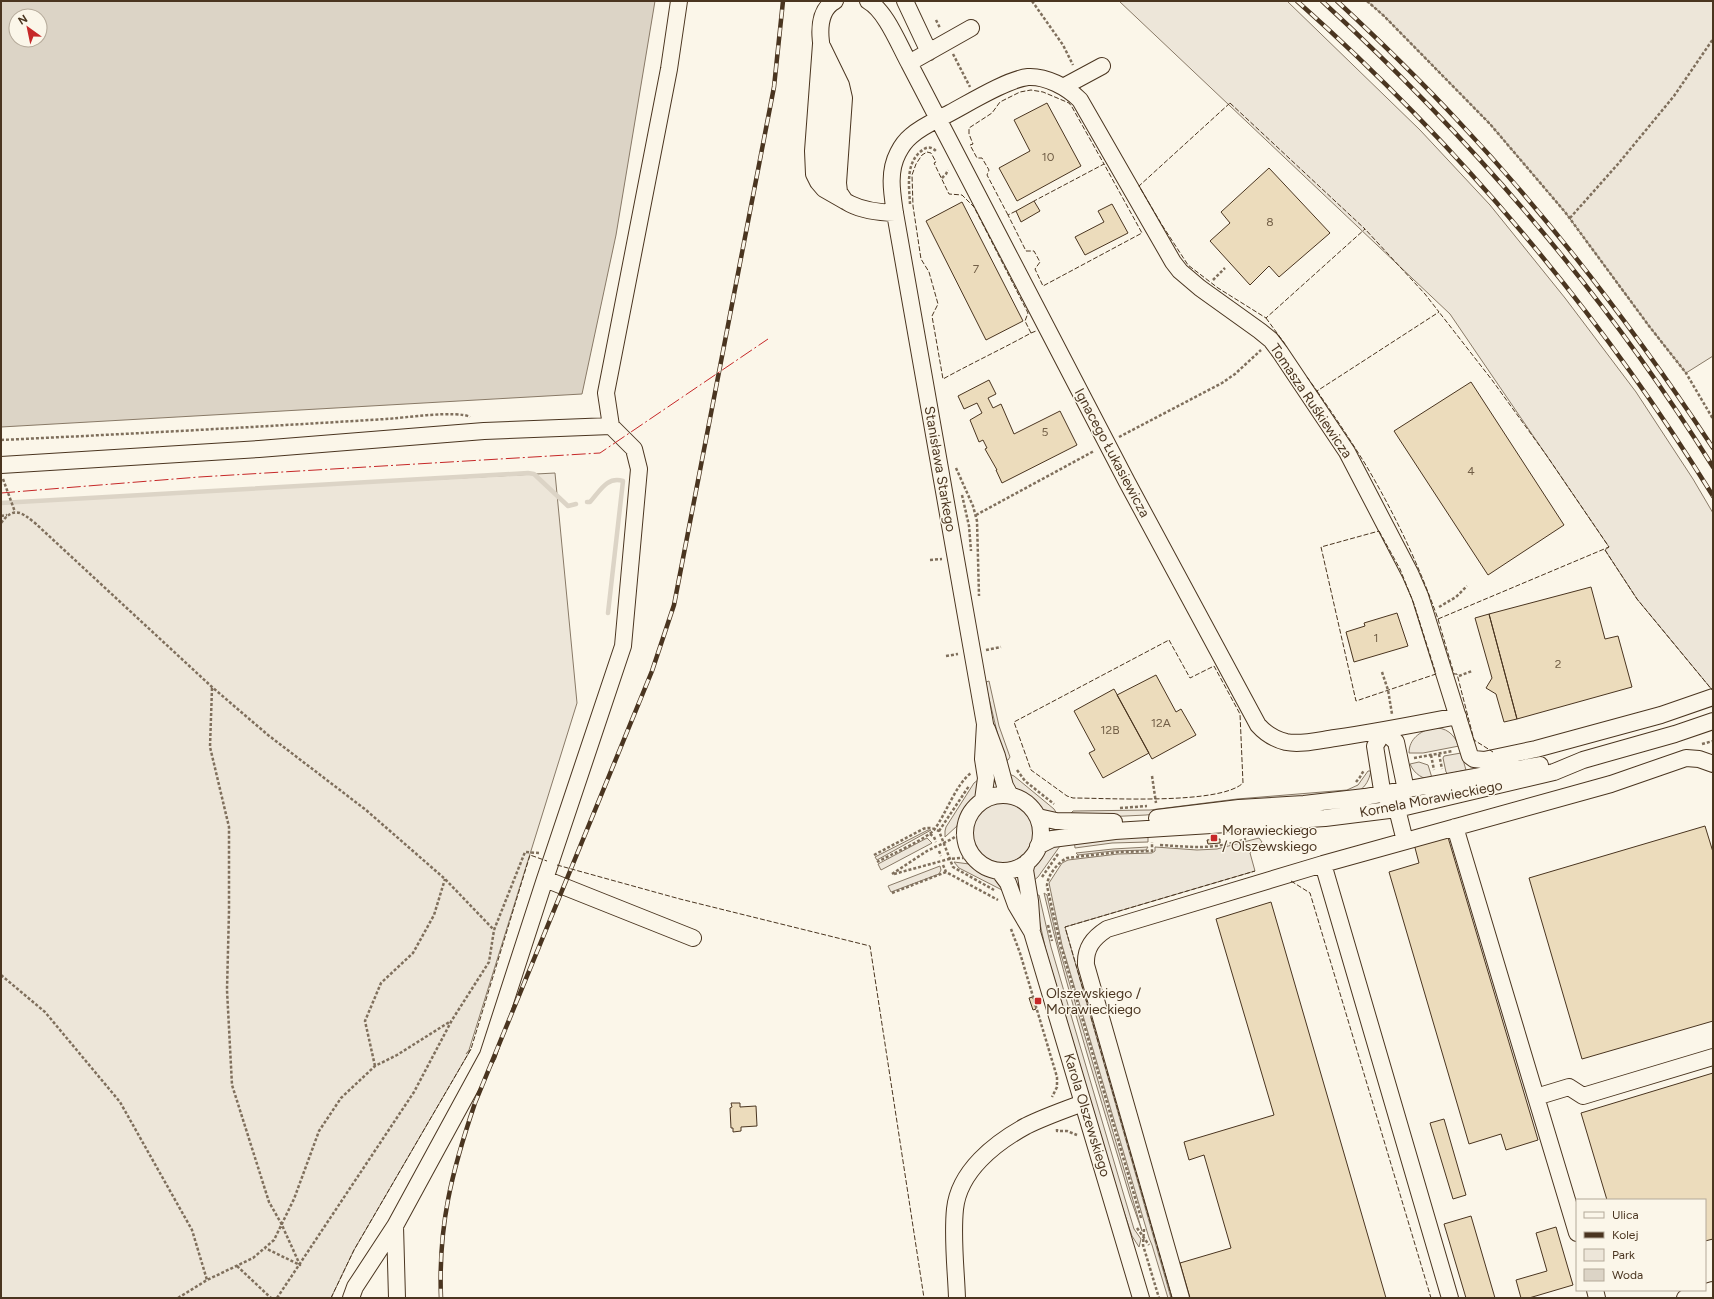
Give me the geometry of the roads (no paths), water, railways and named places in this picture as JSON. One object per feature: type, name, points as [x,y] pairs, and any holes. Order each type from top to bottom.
[{"type":"street","points":[[351,1298],[355,1287],[395,1226],[488,1055],[623,646],[639,469],[634,449],[611,426],[606,394],[669,69],[679,1]]},
{"type":"street","points":[[835,1],[824,10],[821,19],[821,44],[813,151],[814,174],[824,189],[845,201],[862,209],[895,213]]},
{"type":"street","name":"Ignacego Łukasiewicza","points":[[868,1],[884,18],[909,63],[1127,482],[1253,717],[1264,732],[1275,738],[1288,742],[1320,740],[1390,730],[1458,716]]},
{"type":"street","points":[[905,1],[929,52]]},
{"type":"street","points":[[909,63],[971,28]]},
{"type":"street","points":[[821,44],[840,85],[844,98],[838,184],[845,201]]},
{"type":"street","points":[[1063,87],[1102,66]]},
{"type":"street","name":"Tomasza Ruśkiewicza","points":[[939,120],[1013,81],[1030,77],[1039,78],[1063,87],[1076,96],[1083,104],[1157,236],[1180,271],[1200,288],[1271,340],[1306,389],[1347,452],[1410,573],[1420,596],[1467,748],[1470,756],[1474,759],[1484,760],[1536,749],[1661,715],[1713,698]]},
{"type":"street","name":"Stanisława Starkego","points":[[939,120],[911,136],[897,154],[892,172],[891,186],[985,724]]},
{"type":"street","points":[[1,465],[259,449],[484,431],[611,426]]},
{"type":"street","name":"Kornela Morawieckiego","points":[[1038,846],[1052,839],[1108,832],[1325,818],[1397,809],[1554,772],[1583,760],[1675,734],[1713,721]]},
{"type":"street","points":[[985,724],[997,756],[1005,786],[1010,795]]},
{"type":"street","points":[[983,800],[986,778],[983,758],[985,724]]},
{"type":"street","points":[[1397,809],[1406,790],[1396,742],[1390,730],[1375,746],[1377,764],[1383,794],[1397,809],[1405,841]]},
{"type":"street","points":[[1181,1298],[1086,965],[1088,948],[1093,940],[1107,929],[1323,864],[1611,784],[1686,758],[1699,758],[1713,764]]},
{"type":"street","name":"Kornela Morawieckiego","points":[[1038,817],[1056,821],[1123,822],[1239,808],[1304,804],[1383,794],[1551,763],[1583,760]]},
{"type":"street","points":[[996,795],[1010,795],[1022,799],[1031,807],[1038,817],[1041,832],[1038,846],[1027,862],[1014,869],[999,871],[985,866],[973,857],[966,844],[964,830],[967,818],[974,808],[983,800],[996,795]]},
{"type":"street","points":[[1456,827],[1576,1230]]},
{"type":"street","name":"Karola Olszewskiego","points":[[1027,862],[1025,870],[1030,901],[1032,932],[1141,1298]]},
{"type":"street","points":[[1323,864],[1450,1298]]},
{"type":"street","name":"Karola Olszewskiego","points":[[999,871],[1008,883],[1016,905],[1032,932]]},
{"type":"street","points":[[545,879],[693,938]]},
{"type":"street","points":[[1536,1097],[1569,1087],[1583,1096],[1713,1057]]},
{"type":"street","points":[[957,1298],[955,1208],[961,1188],[975,1164],[999,1144],[1026,1126],[1083,1103]]},
{"type":"street","points":[[395,1226],[397,1298]]},
{"type":"street","points":[[1685,1298],[1713,1290]]},
{"type":"water","points":[[1,1],[655,1],[616,235],[582,394],[1,427]]},
{"type":"waterway","points":[[1,503],[528,473],[534,474],[568,506],[576,504]]},
{"type":"waterway","points":[[587,502],[590,502],[608,483],[617,480],[623,481],[608,613]]},
{"type":"railway","points":[[441,1298],[442,1246],[448,1199],[453,1175],[475,1103],[652,671],[674,605],[774,87],[783,1]]},
{"type":"railway","points":[[1297,1],[1414,113],[1470,172],[1523,234],[1574,297],[1623,362],[1669,428],[1713,496]]},
{"type":"railway","points":[[1322,1],[1431,108],[1483,163],[1533,221],[1581,280],[1627,341],[1671,403],[1713,467]]},
{"type":"railway","points":[[1337,1],[1384,45],[1459,122],[1528,199],[1624,321],[1655,363],[1713,448]]},
{"type":"place","name":"Morawieckiego / Olszewskiego","points":[[1214,838]]},
{"type":"place","name":"Olszewskiego / Morawieckiego","points":[[1038,1001]]}]
